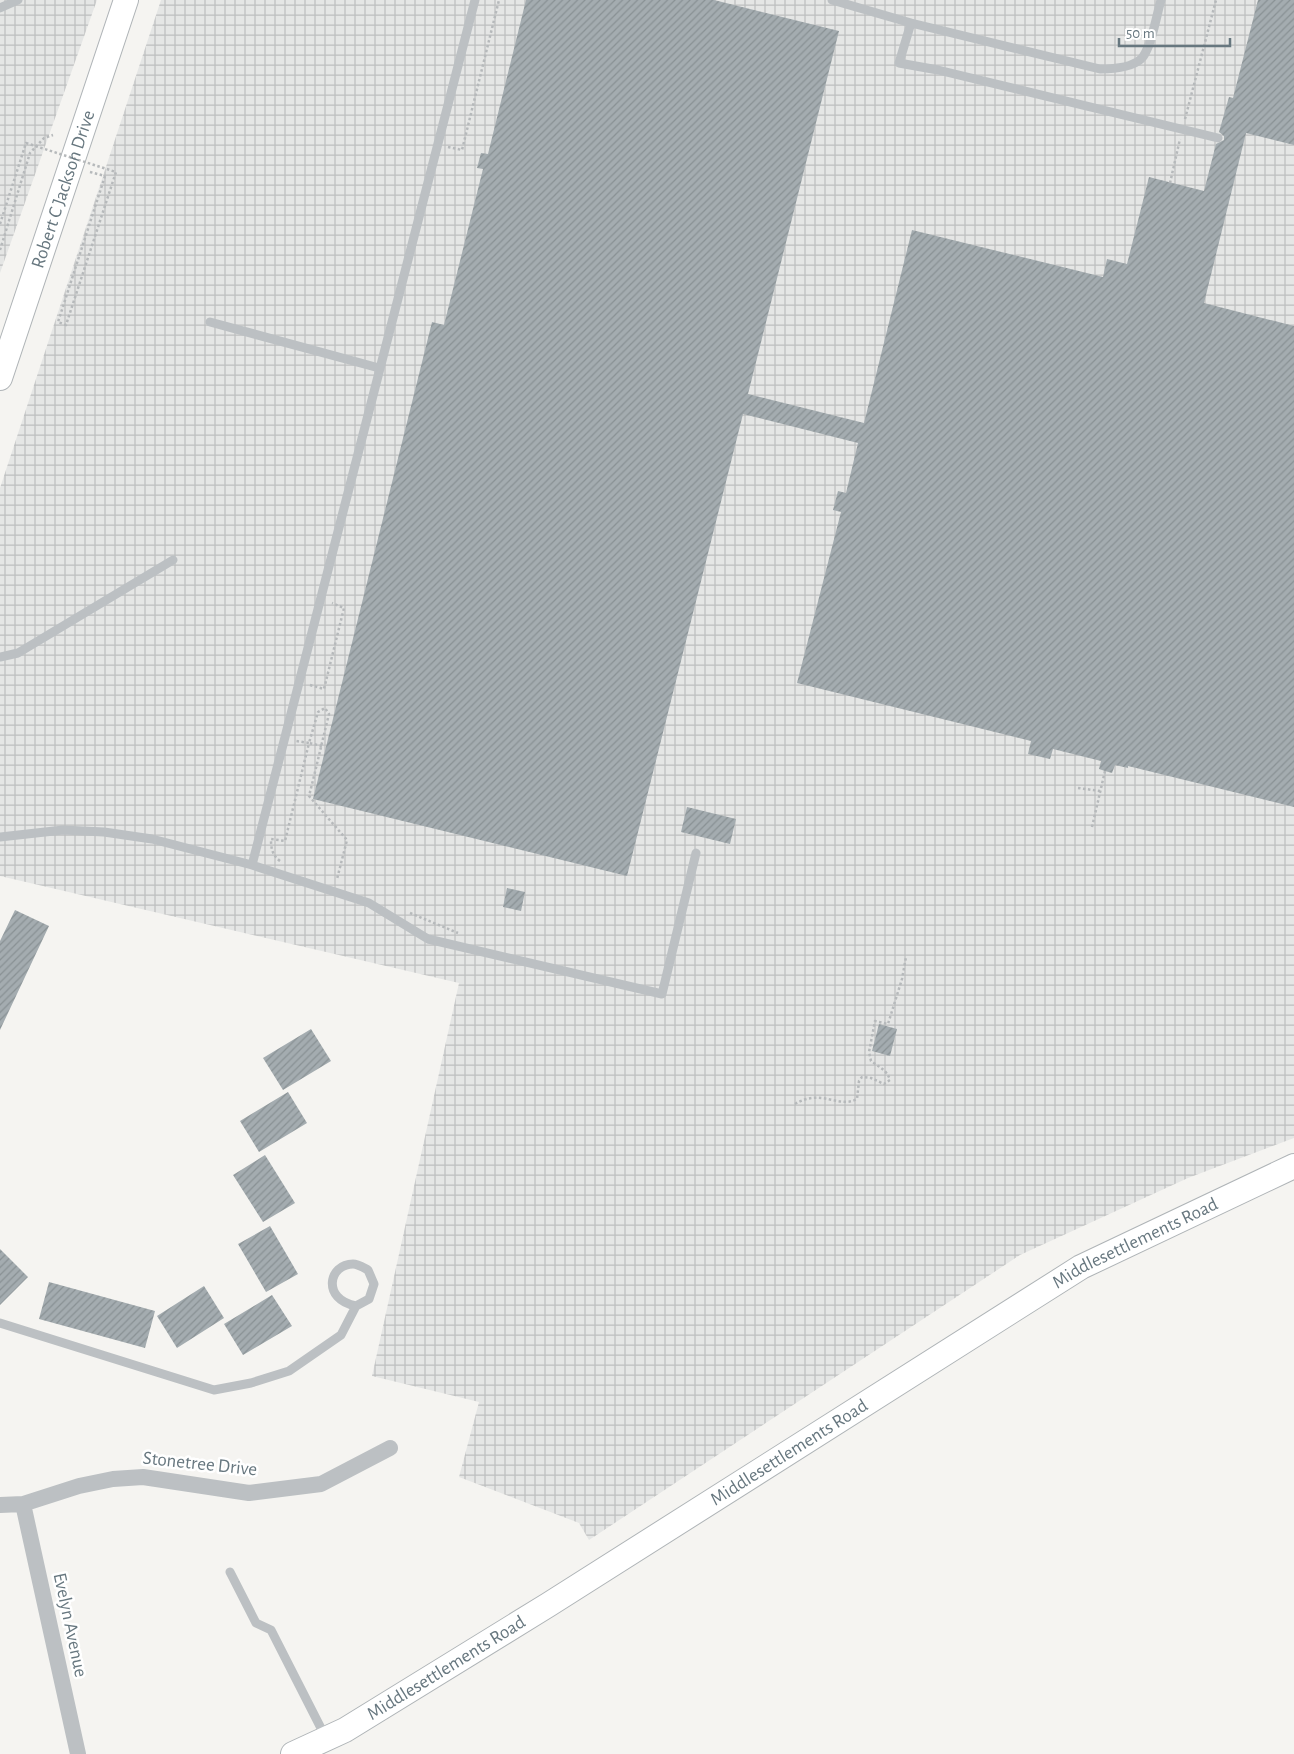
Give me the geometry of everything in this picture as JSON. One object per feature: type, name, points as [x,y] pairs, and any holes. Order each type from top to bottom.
[{"type":"street","name":"Robert C Jackson Drive","points":[[0,378],[126,0]]},
{"type":"street","name":"Middlesettlements Road","points":[[293,1754],[346,1730],[548,1605],[1081,1267],[1294,1166]]},
{"type":"street","name":"Stonetree Drive","points":[[0,1505],[23,1504],[79,1486],[143,1477],[250,1492],[321,1484],[390,1448]]},
{"type":"street","name":"Evelyn Avenue","points":[[23,1504],[78,1754]]},
{"type":"lane","points":[[0,8],[18,0]]},
{"type":"lane","points":[[252,865],[475,0]]},
{"type":"lane","points":[[832,0],[911,23],[1100,69],[1118,69],[1141,59],[1147,48],[1161,0]]},
{"type":"lane","points":[[911,23],[899,63],[938,70],[1218,138]]},
{"type":"lane","points":[[210,322],[379,368]]},
{"type":"lane","points":[[0,657],[18,653],[173,560]]},
{"type":"lane","points":[[0,837],[63,830],[104,832],[152,839],[252,865],[369,903],[428,939],[662,994],[696,853]]},
{"type":"lane","points":[[0,1323],[214,1390],[251,1383],[289,1370],[341,1335],[356,1306],[369,1299],[374,1284],[368,1270],[354,1264],[341,1268],[332,1279],[333,1293],[342,1304],[356,1306]]},
{"type":"lane","points":[[230,1572],[256,1623],[271,1630],[326,1738]]},
{"type":"path","points":[[448,147],[462,150],[499,0]]},
{"type":"path","points":[[1170,182],[1182,128],[1216,0]]},
{"type":"path","points":[[0,250],[30,153],[44,138],[53,135]]},
{"type":"path","points":[[0,224],[26,143],[116,172],[66,325],[58,322],[106,176],[90,172]]},
{"type":"path","points":[[308,694],[310,685],[324,689],[344,608],[331,604],[334,595]]},
{"type":"path","points":[[282,862],[275,857],[271,847],[271,839],[285,842],[318,712],[326,708],[329,714],[310,796],[347,840],[338,880],[328,877]]},
{"type":"path","points":[[295,740],[322,746]]},
{"type":"path","points":[[1092,826],[1105,771]]},
{"type":"path","points":[[1078,788],[1100,791]]},
{"type":"path","points":[[402,910],[464,935]]},
{"type":"path","points":[[795,1104],[814,1097],[850,1103],[857,1099],[859,1081],[862,1078],[871,1078],[884,1084],[890,1080],[882,1068],[871,1061],[870,1042],[875,1021],[888,1024],[906,957]]},
{"type":"shaded area","points":[[0,0],[97,0],[0,273]]},
{"type":"shaded area","points":[[161,0],[1294,0],[1294,1138],[1188,1178],[1020,1255],[589,1540],[579,1523],[459,1477],[479,1402],[372,1376],[459,983],[0,876],[0,488]]},
{"type":"building","points":[[526,0],[714,0],[839,31],[748,394],[864,423],[912,230],[1103,277],[1107,259],[1127,264],[1149,177],[1204,191],[1216,144],[1224,140],[1224,136],[1219,132],[1229,97],[1233,98],[1258,0],[1294,0],[1294,145],[1246,133],[1204,303],[1294,326],[1294,807],[1128,766],[1128,768],[1115,765],[1112,773],[1099,769],[1101,761],[1053,749],[1050,759],[1028,754],[1031,741],[797,683],[841,512],[833,510],[838,491],[846,493],[858,443],[743,414],[627,876],[313,799],[432,322],[444,325],[483,169],[477,168],[481,153],[488,154]]},
{"type":"building","points":[[687,807],[736,819],[730,844],[681,832]]},
{"type":"building","points":[[507,888],[525,892],[521,911],[503,907]]},
{"type":"building","points":[[15,910],[49,926],[0,1030],[0,941]]},
{"type":"building","points":[[879,1024],[897,1029],[890,1056],[872,1051]]},
{"type":"building","points":[[311,1029],[331,1061],[283,1090],[263,1058]]},
{"type":"building","points":[[288,1092],[307,1123],[259,1152],[240,1121]]},
{"type":"building","points":[[265,1155],[295,1203],[263,1222],[233,1175]]},
{"type":"building","points":[[270,1226],[298,1274],[266,1292],[238,1244]]},
{"type":"building","points":[[0,1249],[28,1277],[0,1305]]},
{"type":"building","points":[[49,1282],[155,1311],[145,1348],[39,1319]]},
{"type":"building","points":[[204,1286],[224,1318],[177,1348],[157,1316]]},
{"type":"building","points":[[272,1295],[292,1326],[243,1355],[224,1324]]}]
